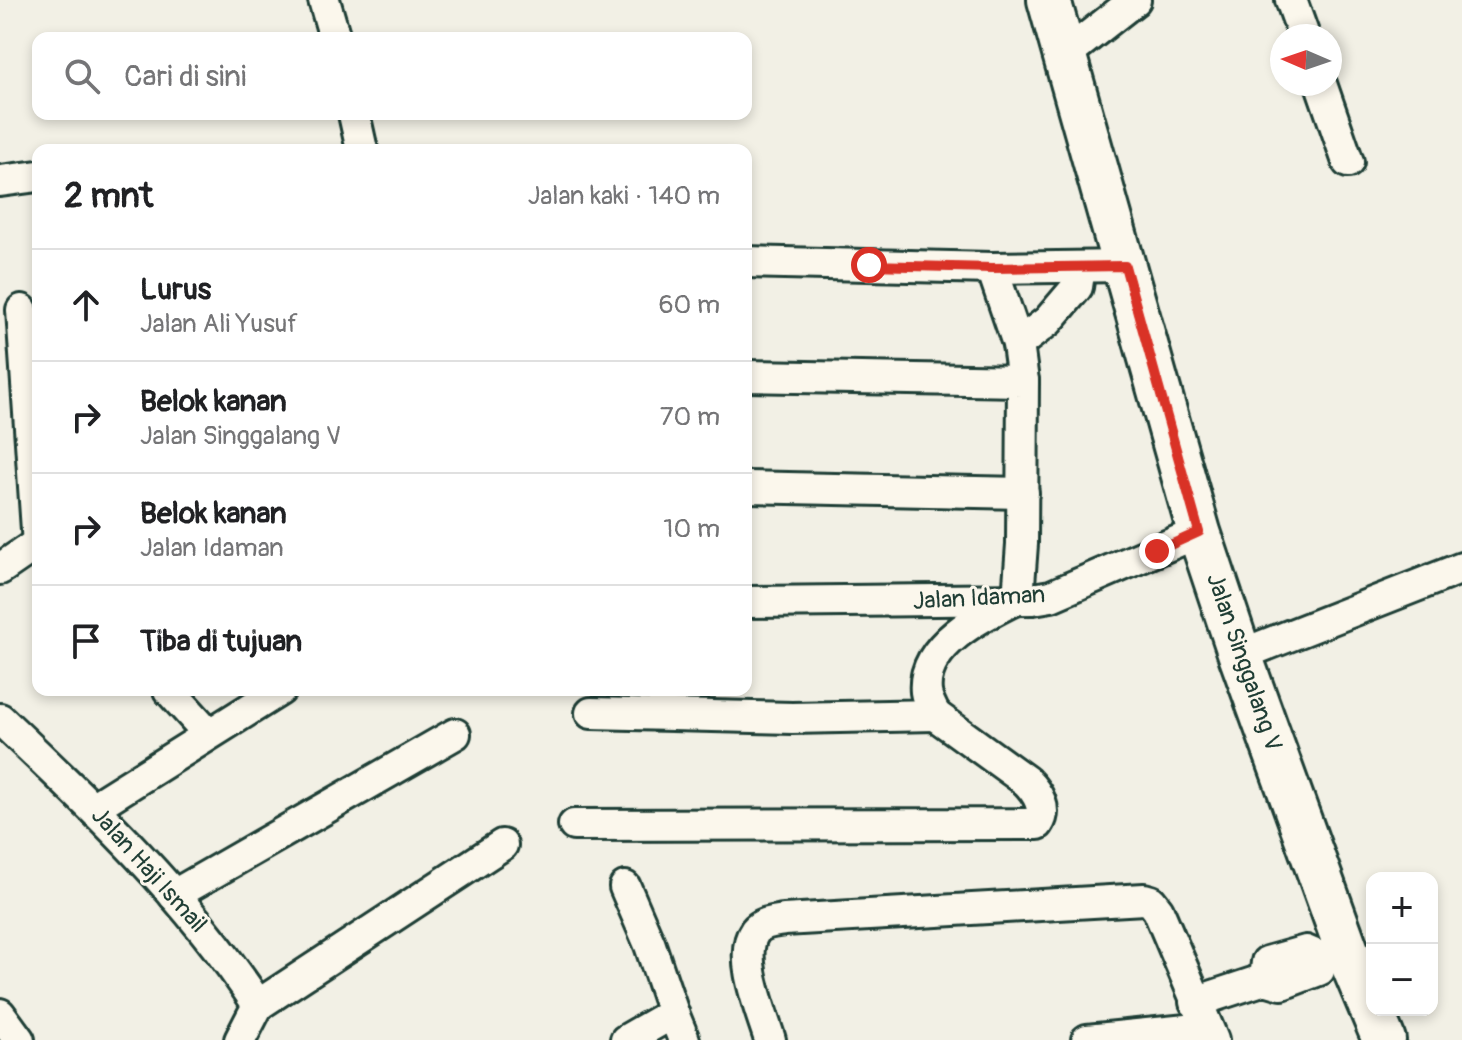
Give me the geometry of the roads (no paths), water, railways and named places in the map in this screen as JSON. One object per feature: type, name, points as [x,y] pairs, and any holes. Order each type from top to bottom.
[{"type":"street","points":[[324,0],[333,32]]},
{"type":"street","name":"Jalan Singgalang V","points":[[1049,0],[1199,532],[1333,953],[1384,1040]]},
{"type":"street","points":[[1065,55],[1135,0]]},
{"type":"street","points":[[1291,0],[1300,24]]},
{"type":"street","points":[[1325,96],[1348,162]]},
{"type":"street","points":[[355,120],[361,144]]},
{"type":"street","points":[[0,181],[32,177]]},
{"type":"street","points":[[752,262],[992,268],[1125,266]]},
{"type":"street","points":[[1018,344],[1048,321],[1077,287],[1080,267]]},
{"type":"street","points":[[574,825],[1038,824],[1042,813],[1037,793],[1026,781],[935,715],[926,693],[926,679],[932,661],[941,648],[982,616],[1018,598],[1023,493],[1023,381],[1018,344],[992,268]]},
{"type":"street","points":[[20,311],[32,382]]},
{"type":"street","points":[[752,376],[1023,381]]},
{"type":"street","points":[[752,487],[1023,493]]},
{"type":"street","name":"Jalan Idaman","points":[[752,602],[1033,599],[1051,596],[1199,532]]},
{"type":"street","points":[[0,569],[32,548]]},
{"type":"street","points":[[1240,655],[1462,568]]},
{"type":"street","points":[[174,696],[208,733]]},
{"type":"street","points":[[94,807],[270,696]]},
{"type":"street","points":[[591,713],[792,718],[935,715]]},
{"type":"street","name":"Jalan Haji Ismail","points":[[0,719],[94,807],[174,895],[231,963],[258,1005]]},
{"type":"street","points":[[174,895],[455,734]]},
{"type":"street","points":[[240,1040],[258,1005],[502,845]]},
{"type":"street","points":[[625,887],[650,945],[678,1027],[626,1040]]},
{"type":"street","points":[[770,1040],[748,963],[748,953],[756,931],[765,924],[784,920],[1144,899],[1151,901],[1158,910],[1205,1023]]},
{"type":"street","points":[[1087,1040],[1205,1023],[1265,979],[1267,962],[1306,951],[1333,953]]},
{"type":"street","points":[[0,1014],[19,1040]]}]
